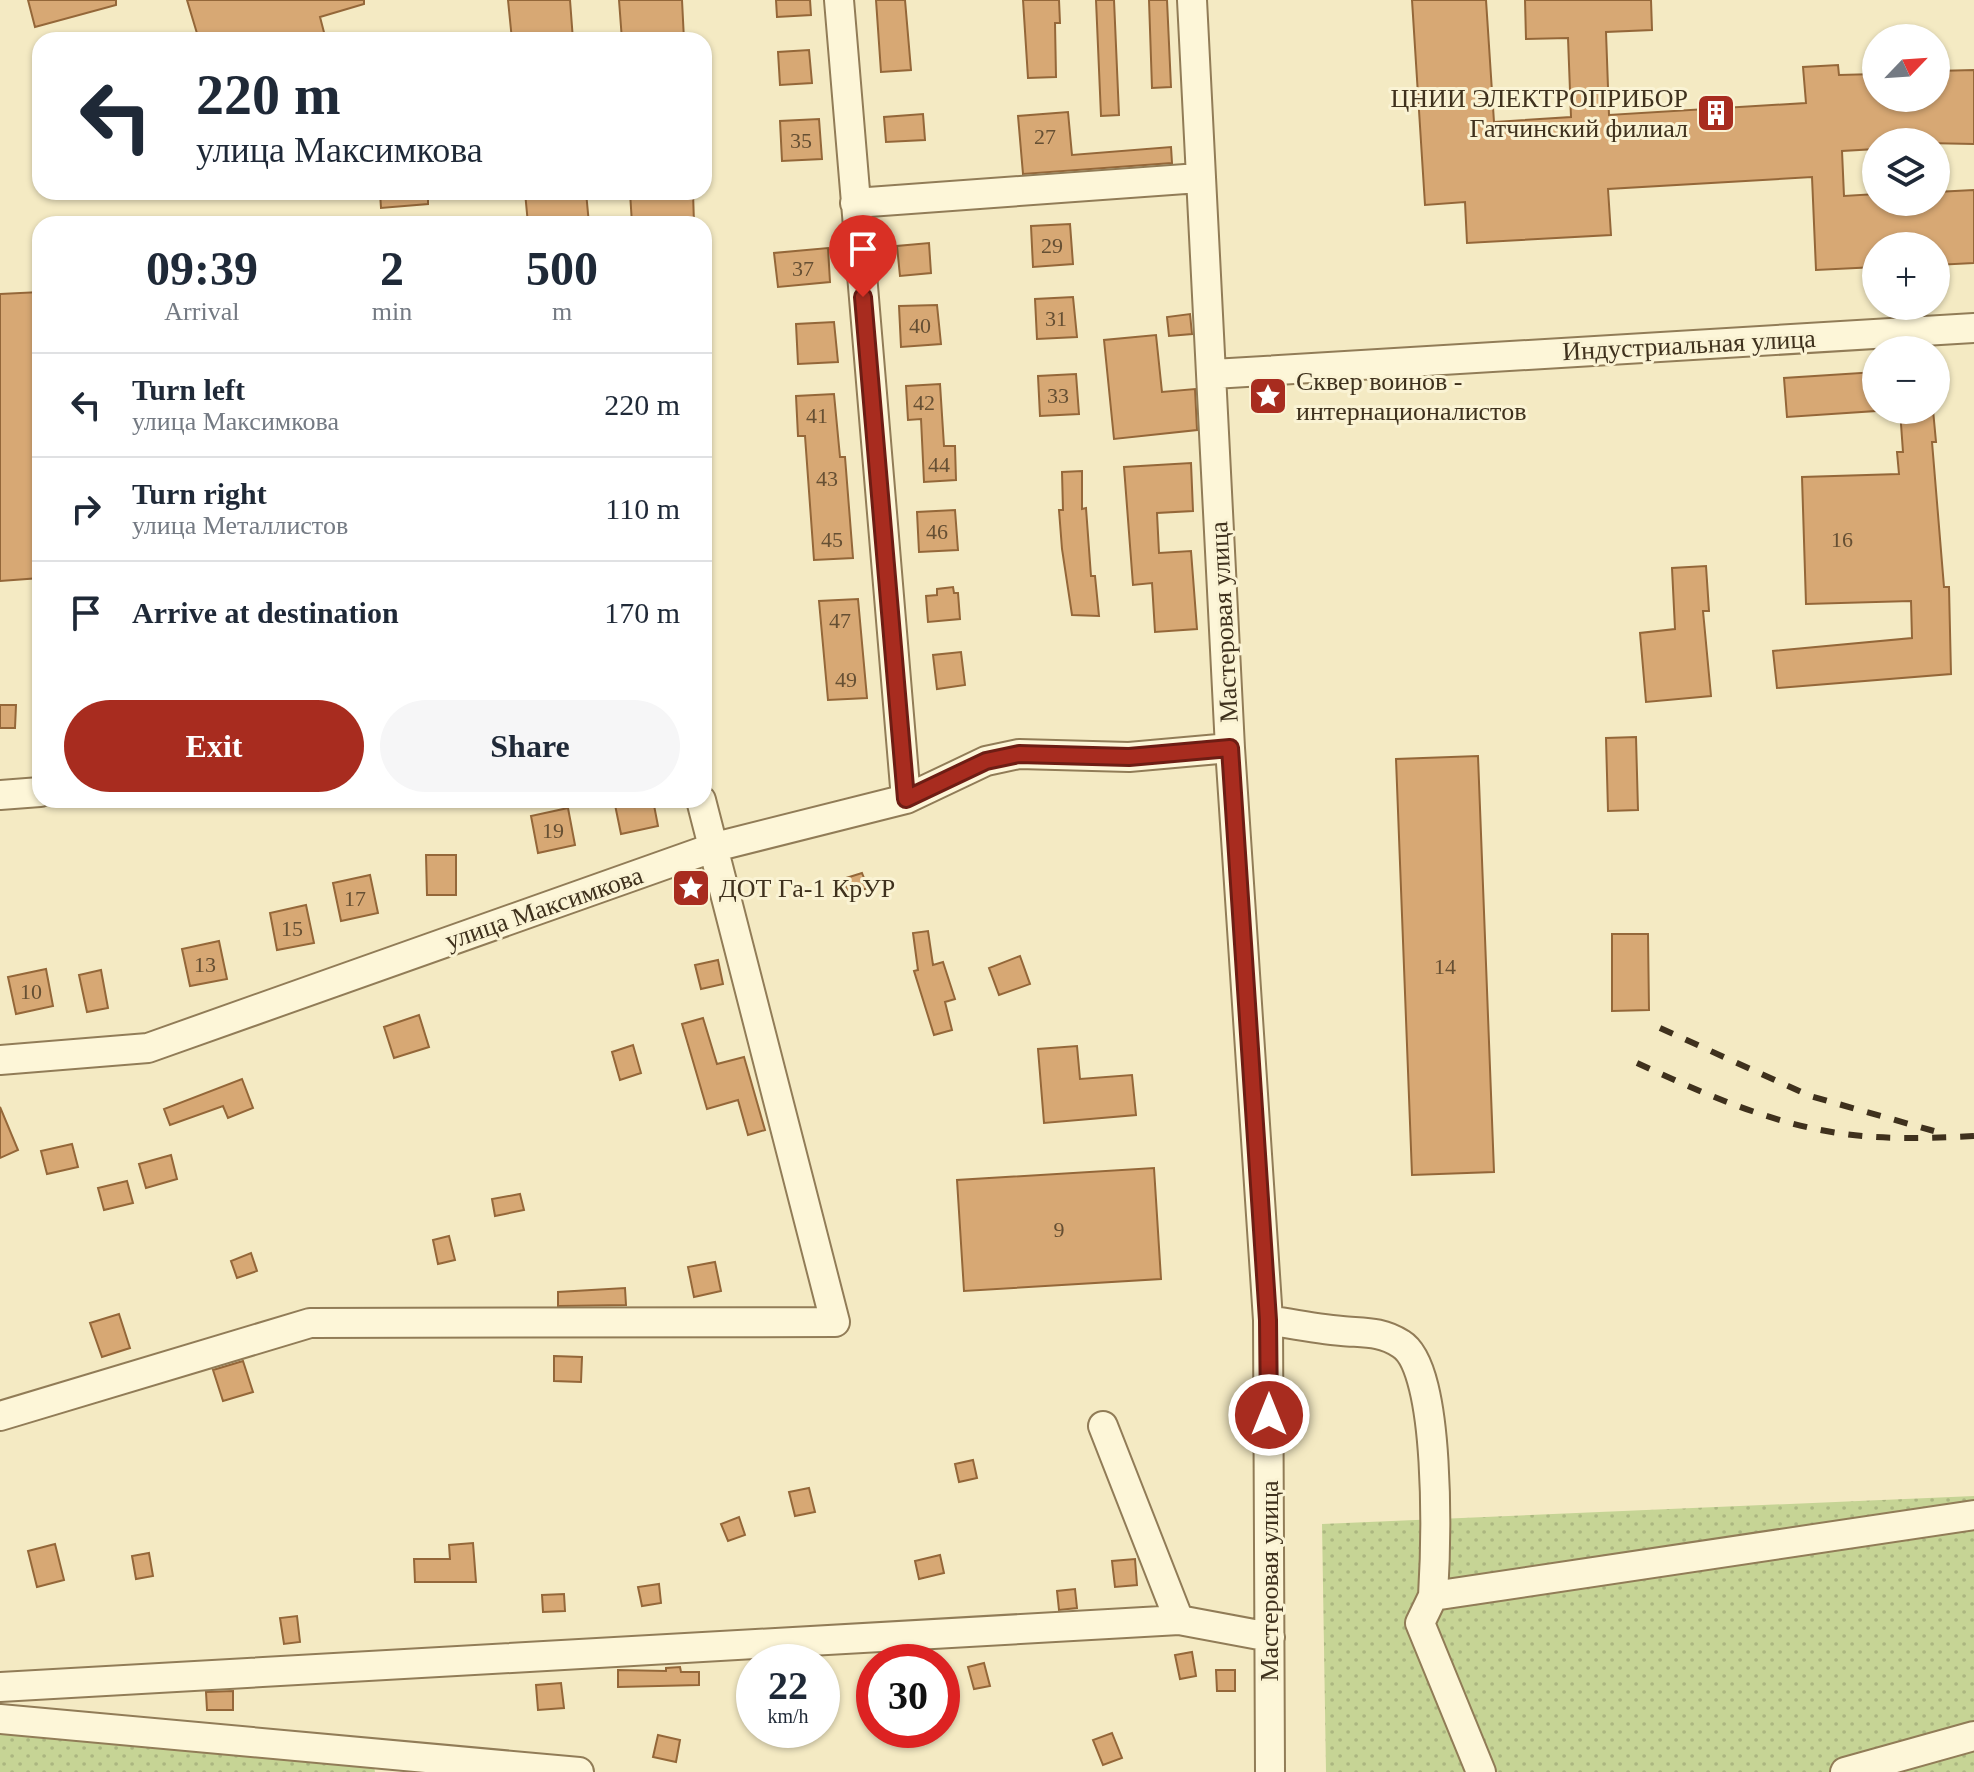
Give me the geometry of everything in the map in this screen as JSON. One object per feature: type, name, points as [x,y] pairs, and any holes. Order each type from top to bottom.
[{"type":"street","points":[[839,0],[906,799]]},
{"type":"street","name":"Мастеровая улица","points":[[1192,0],[1230,748],[1268,1320],[1270,1772]]},
{"type":"street","points":[[855,203],[1199,178]]},
{"type":"street","name":"Индустриальная улица","points":[[1213,374],[1974,328]]},
{"type":"street","name":"улица Максимкова","points":[[0,1060],[148,1048],[715,847],[906,799],[986,761],[1019,754],[1129,757],[1230,748]]},
{"type":"street","points":[[0,795],[32,793]]},
{"type":"street","points":[[0,1416],[310,1323],[835,1322],[703,808]]},
{"type":"street","points":[[1268,1320],[1344,1332],[1365,1331],[1405,1346],[1429,1399],[1435,1515],[1433,1596],[1420,1623],[1481,1772]]},
{"type":"street","points":[[1103,1426],[1179,1620]]},
{"type":"street","points":[[1433,1596],[1974,1515]]},
{"type":"street","points":[[0,1687],[1179,1620],[1270,1637]]},
{"type":"street","points":[[0,1719],[368,1761],[579,1772]]},
{"type":"street","points":[[1845,1772],[1974,1736]]},
{"type":"green space","points":[[1974,1496],[1974,1772],[1326,1772],[1322,1524]]},
{"type":"green space","points":[[0,1712],[370,1742],[375,1772],[0,1772]]},
{"type":"building","points":[[28,0],[116,0],[116,5],[35,27]]},
{"type":"building","points":[[187,0],[364,0],[364,4],[320,17],[324,32],[197,32]]},
{"type":"building","points":[[508,0],[570,0],[572,32],[511,32]]},
{"type":"building","points":[[619,0],[682,0],[684,32],[621,32]]},
{"type":"building","points":[[776,0],[810,0],[811,15],[777,17]]},
{"type":"building","points":[[876,0],[905,0],[911,70],[881,72]]},
{"type":"building","points":[[1023,0],[1059,0],[1060,23],[1055,23],[1056,77],[1028,78]]},
{"type":"building","points":[[1096,0],[1114,0],[1119,115],[1101,116]]},
{"type":"building","points":[[1149,0],[1167,0],[1171,87],[1152,88]]},
{"type":"building","name":"ЦНИИ ЭЛЕКТРОПРИБОР Гатчинский филиал","points":[[1412,0],[1486,0],[1494,122],[1571,117],[1568,38],[1526,39],[1525,0],[1651,0],[1652,30],[1606,32],[1609,115],[1806,103],[1803,67],[1838,65],[1839,75],[1862,74],[1862,112],[1950,112],[1950,71],[1974,70],[1974,144],[1950,144],[1950,128],[1862,128],[1862,150],[1842,151],[1844,196],[1862,195],[1862,216],[1950,216],[1950,191],[1974,190],[1974,263],[1950,264],[1950,232],[1862,232],[1862,268],[1816,270],[1812,177],[1608,189],[1611,235],[1467,243],[1465,202],[1425,205]]},
{"type":"building","points":[[809,50],[812,83],[780,85],[778,52]]},
{"type":"building","points":[[1068,112],[1072,155],[1171,147],[1172,163],[1023,174],[1018,116]]},
{"type":"building","points":[[923,114],[925,140],[886,142],[884,117]]},
{"type":"building","points":[[819,119],[822,159],[782,161],[780,121]]},
{"type":"building","points":[[380,200],[428,200],[428,204],[381,208]]},
{"type":"building","points":[[526,200],[587,200],[588,216],[527,216]]},
{"type":"building","points":[[630,200],[693,200],[694,216],[632,216]]},
{"type":"building","points":[[1070,224],[1073,264],[1033,267],[1031,226]]},
{"type":"building","points":[[929,243],[931,273],[900,276],[897,246]]},
{"type":"building","points":[[828,248],[830,282],[778,287],[774,253]]},
{"type":"building","points":[[32,292],[32,579],[0,581],[0,294]]},
{"type":"building","points":[[1073,297],[1077,337],[1037,339],[1035,299]]},
{"type":"building","points":[[937,305],[941,344],[901,347],[899,306]]},
{"type":"building","points":[[1190,314],[1192,334],[1169,336],[1167,317]]},
{"type":"building","points":[[834,322],[838,362],[798,364],[796,324]]},
{"type":"building","points":[[1156,335],[1162,392],[1195,389],[1197,430],[1114,439],[1104,340]]},
{"type":"building","points":[[1862,373],[1862,412],[1787,417],[1784,378]]},
{"type":"building","points":[[1076,374],[1079,414],[1040,416],[1038,376]]},
{"type":"building","points":[[940,384],[944,446],[955,446],[956,480],[924,482],[921,419],[908,420],[906,386]]},
{"type":"building","points":[[834,394],[840,457],[845,457],[853,558],[814,560],[805,436],[798,436],[796,396]]},
{"type":"building","points":[[1901,424],[1934,424],[1936,442],[1932,442],[1944,587],[1949,587],[1951,674],[1777,688],[1773,651],[1912,638],[1911,601],[1806,604],[1802,477],[1899,474],[1897,452],[1903,452]]},
{"type":"building","points":[[1191,463],[1193,511],[1157,513],[1159,553],[1191,551],[1197,629],[1155,632],[1152,583],[1133,585],[1124,467]]},
{"type":"building","points":[[1082,471],[1082,509],[1086,508],[1091,576],[1095,576],[1099,616],[1072,615],[1062,549],[1059,510],[1063,510],[1062,472]]},
{"type":"building","points":[[955,510],[958,550],[919,552],[917,512]]},
{"type":"building","points":[[1706,566],[1709,611],[1703,611],[1711,696],[1646,702],[1640,633],[1675,629],[1672,568]]},
{"type":"building","points":[[953,587],[954,593],[958,593],[960,619],[928,622],[926,596],[937,595],[937,589]]},
{"type":"building","points":[[858,599],[867,698],[828,700],[819,601]]},
{"type":"building","points":[[961,652],[965,685],[937,689],[933,655]]},
{"type":"building","points":[[0,705],[16,705],[15,728],[0,728]]},
{"type":"building","points":[[1636,737],[1638,810],[1608,811],[1606,738]]},
{"type":"building","points":[[1478,756],[1494,1172],[1412,1175],[1396,759]]},
{"type":"building","points":[[568,808],[575,845],[538,853],[531,816]]},
{"type":"building","points":[[616,808],[655,808],[658,826],[621,834]]},
{"type":"building","points":[[426,855],[456,855],[456,895],[427,895]]},
{"type":"building","points":[[862,873],[868,888],[848,894],[843,879]]},
{"type":"building","points":[[370,875],[378,913],[341,921],[333,883]]},
{"type":"building","points":[[306,905],[314,943],[277,950],[270,913]]},
{"type":"building","points":[[928,931],[933,965],[943,962],[955,999],[945,1002],[952,1030],[934,1035],[914,971],[918,970],[913,933]]},
{"type":"building","points":[[1612,934],[1648,934],[1649,1010],[1612,1011]]},
{"type":"building","points":[[219,941],[227,979],[190,986],[182,949]]},
{"type":"building","points":[[1020,956],[1030,984],[999,995],[989,968]]},
{"type":"building","points":[[718,960],[723,984],[701,989],[695,965]]},
{"type":"building","points":[[46,969],[53,1006],[16,1014],[8,977]]},
{"type":"building","points":[[101,970],[108,1008],[87,1012],[79,975]]},
{"type":"building","points":[[419,1015],[429,1047],[394,1058],[384,1027]]},
{"type":"building","points":[[703,1018],[717,1064],[744,1057],[765,1130],[748,1135],[738,1100],[707,1109],[682,1024]]},
{"type":"building","points":[[633,1045],[641,1073],[620,1080],[612,1052]]},
{"type":"building","points":[[1077,1046],[1080,1079],[1132,1075],[1136,1115],[1044,1123],[1038,1049]]},
{"type":"building","points":[[242,1079],[253,1108],[228,1118],[223,1106],[170,1125],[164,1109]]},
{"type":"building","points":[[0,1107],[18,1150],[0,1158]]},
{"type":"building","points":[[72,1144],[78,1167],[47,1174],[41,1151]]},
{"type":"building","points":[[171,1155],[177,1179],[146,1188],[139,1164]]},
{"type":"building","points":[[1154,1168],[1161,1279],[964,1291],[957,1180]]},
{"type":"building","points":[[127,1181],[133,1203],[104,1210],[98,1188]]},
{"type":"building","points":[[520,1194],[524,1210],[495,1216],[492,1199]]},
{"type":"building","points":[[449,1236],[455,1260],[438,1264],[433,1240]]},
{"type":"building","points":[[251,1253],[257,1271],[237,1278],[231,1261]]},
{"type":"building","points":[[715,1262],[721,1291],[694,1297],[688,1267]]},
{"type":"building","points":[[625,1288],[626,1305],[558,1306],[558,1292]]},
{"type":"building","points":[[119,1314],[130,1348],[102,1357],[90,1323]]},
{"type":"building","points":[[554,1356],[582,1357],[581,1382],[554,1381]]},
{"type":"building","points":[[243,1361],[253,1392],[223,1401],[213,1370]]},
{"type":"building","points":[[973,1460],[977,1478],[959,1482],[955,1464]]},
{"type":"building","points":[[809,1488],[815,1512],[795,1516],[789,1492]]},
{"type":"building","points":[[739,1517],[745,1535],[728,1541],[721,1524]]},
{"type":"building","points":[[473,1543],[476,1582],[415,1582],[414,1559],[450,1559],[449,1545]]},
{"type":"building","points":[[55,1544],[64,1580],[37,1587],[28,1551]]},
{"type":"building","points":[[149,1553],[153,1576],[136,1579],[132,1556]]},
{"type":"building","points":[[940,1555],[944,1573],[919,1579],[915,1561]]},
{"type":"building","points":[[1135,1559],[1137,1585],[1115,1587],[1112,1561]]},
{"type":"building","points":[[659,1584],[661,1603],[642,1606],[638,1587]]},
{"type":"building","points":[[1075,1589],[1077,1608],[1059,1610],[1057,1591]]},
{"type":"building","points":[[564,1594],[565,1611],[543,1612],[542,1595]]},
{"type":"building","points":[[297,1616],[300,1642],[284,1644],[280,1618]]},
{"type":"building","points":[[1192,1652],[1196,1676],[1180,1679],[1175,1655]]},
{"type":"building","points":[[984,1663],[990,1686],[974,1689],[968,1667]]},
{"type":"building","points":[[680,1667],[681,1672],[699,1672],[699,1685],[618,1687],[618,1670],[666,1671],[666,1668]]},
{"type":"building","points":[[1216,1670],[1235,1670],[1235,1691],[1217,1691]]},
{"type":"building","points":[[561,1683],[564,1708],[538,1710],[536,1685]]},
{"type":"building","points":[[233,1691],[233,1710],[207,1710],[206,1692]]},
{"type":"building","points":[[1112,1733],[1122,1758],[1103,1765],[1093,1740]]},
{"type":"building","points":[[658,1735],[680,1740],[676,1762],[653,1757]]},
{"type":"railway","points":[[1660,1028],[1810,1096],[1934,1131]]},
{"type":"railway","points":[[1637,1063],[1739,1106],[1818,1130],[1893,1138],[1974,1136]]},
{"type":"place","name":"ЦНИИ ЭЛЕКТРОПРИБОР Гатчинский филиал","points":[[1716,113]]},
{"type":"place","name":"Сквер воинов - интернационалистов","points":[[1268,396]]},
{"type":"place","name":"ДОТ Га-1 КрУР","points":[[691,888]]},
{"type":"route","points":[[863,297],[906,799],[986,761],[1019,754],[1129,757],[1230,748],[1268,1320],[1269,1415]]}]
